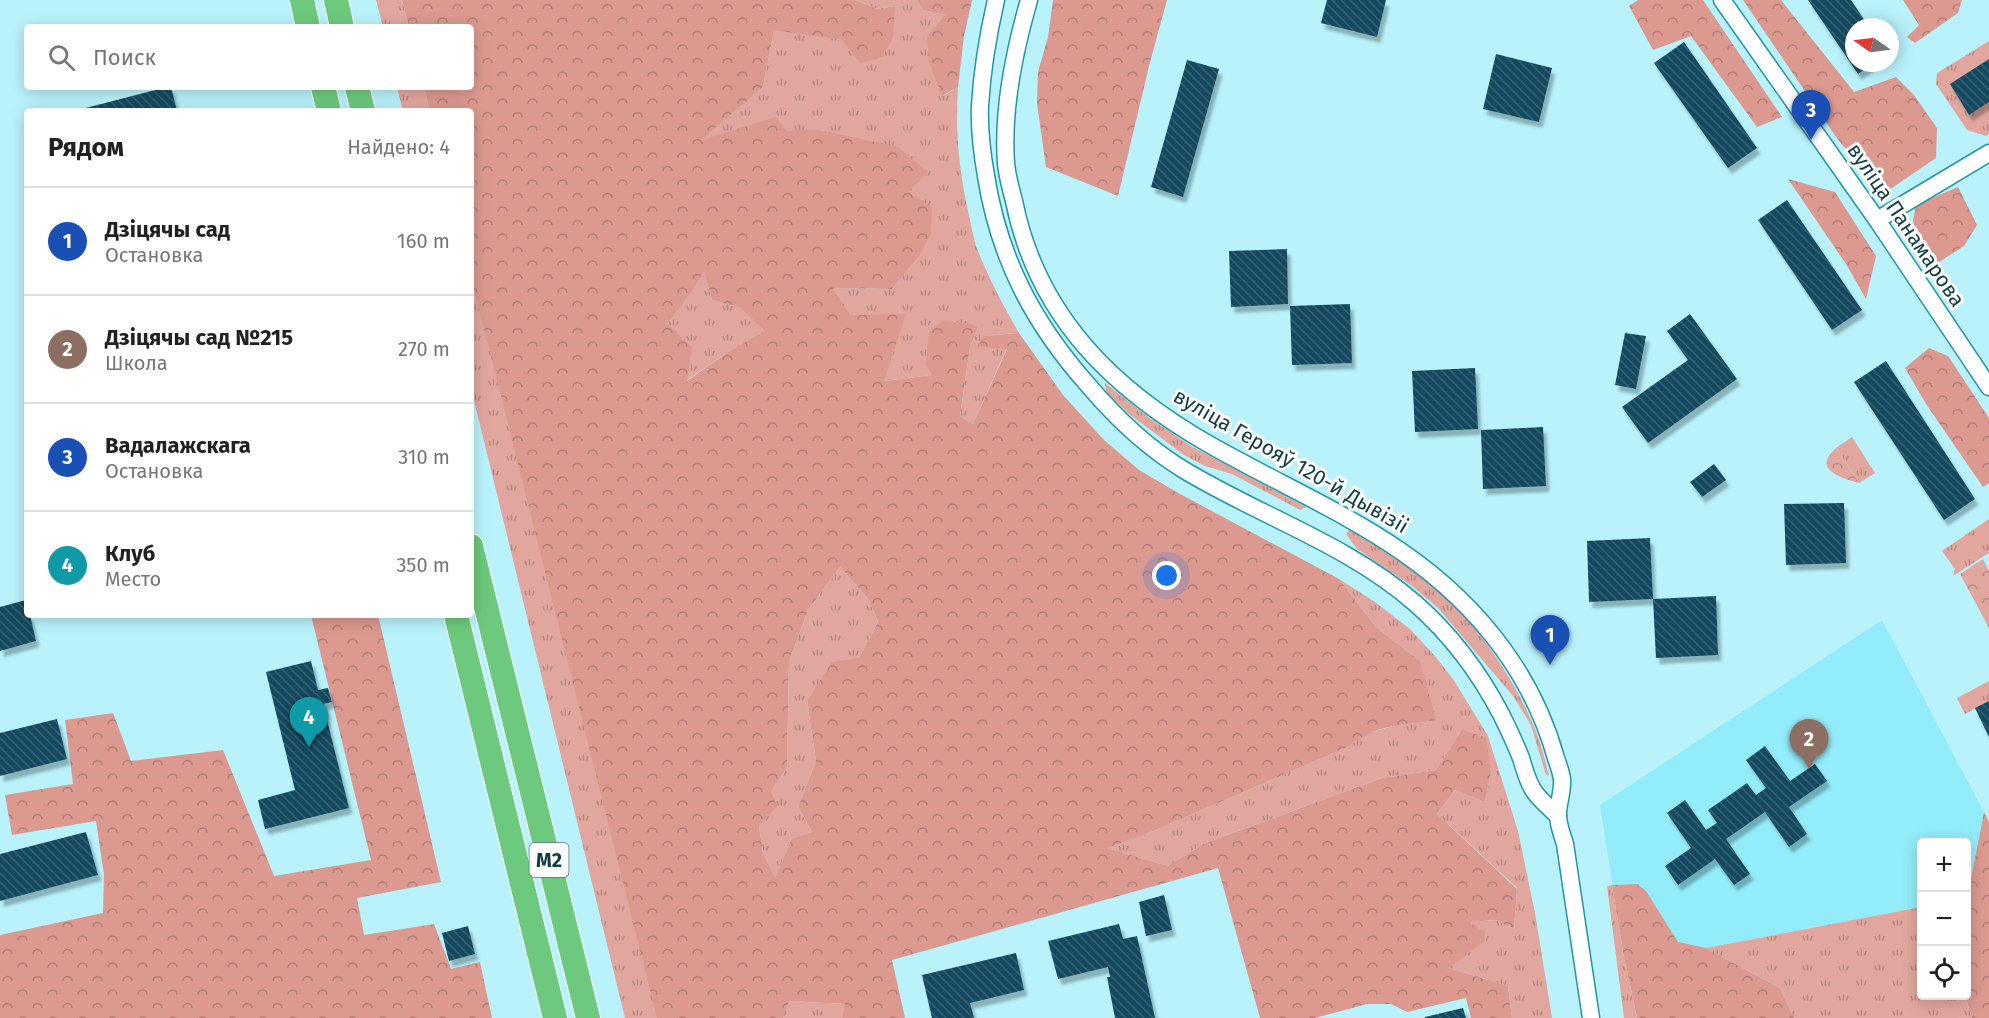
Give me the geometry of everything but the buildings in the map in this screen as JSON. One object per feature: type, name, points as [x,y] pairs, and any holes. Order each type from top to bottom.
[{"type":"highway","points":[[302,0],[307,24]]},
{"type":"highway","points":[[336,0],[341,24]]},
{"type":"highway","points":[[324,90],[328,108]]},
{"type":"highway","points":[[358,90],[362,108]]},
{"type":"highway","name":"М2","points":[[474,558],[580,987],[590,1018]]},
{"type":"highway","name":"М2","points":[[457,618],[553,1012]]},
{"type":"street","points":[[996,0],[984,61],[980,108],[982,154],[998,234],[1013,272],[1046,332],[1075,371],[1106,406],[1153,450],[1184,470],[1355,561],[1402,591],[1429,615],[1452,639],[1482,681],[1502,716],[1533,790],[1558,816]]},
{"type":"street","name":"вуліца Герояў 120-й Дывізіі","points":[[1029,0],[1020,32],[1008,97],[1006,165],[1018,223],[1033,266],[1052,304],[1080,342],[1107,370],[1143,401],[1211,445],[1370,530],[1406,553],[1434,574],[1460,599],[1503,648],[1523,679],[1540,714],[1562,780],[1558,816],[1565,844],[1591,1018]]},
{"type":"street","name":"вуліца Панамарова","points":[[1722,0],[1877,220],[1989,387]]},
{"type":"street","points":[[1877,220],[1989,153]]},
{"type":"shaded area","points":[[1882,620],[1984,812],[1971,878],[1971,838],[1917,838],[1917,908],[1706,948],[1624,957],[1600,805]]},
{"type":"green space","points":[[376,0],[402,0],[408,24],[382,24]]},
{"type":"green space","points":[[402,0],[856,0],[877,9],[895,6],[893,38],[882,57],[860,63],[842,40],[774,30],[763,87],[701,140],[776,117],[786,131],[821,130],[898,147],[928,172],[908,192],[932,207],[931,234],[918,258],[892,289],[833,288],[851,315],[906,314],[884,381],[932,375],[926,364],[929,332],[943,321],[969,323],[978,327],[970,347],[960,416],[973,424],[1007,349],[977,347],[984,336],[1019,333],[1063,395],[1104,440],[1139,470],[1339,579],[1376,627],[1420,661],[1436,720],[1402,724],[1379,730],[1350,746],[1144,835],[1107,848],[1168,866],[1203,844],[1382,778],[1436,770],[1462,729],[1486,738],[1491,772],[1485,802],[1455,790],[1437,814],[1517,889],[1514,929],[1496,920],[1468,922],[1485,932],[1485,941],[1449,968],[1508,986],[1512,1018],[1471,1018],[1466,998],[1407,1012],[1391,1004],[1367,1004],[1315,1018],[1260,1018],[1218,868],[892,960],[905,1018],[842,1018],[845,1004],[789,1001],[783,1018],[657,1018],[474,289],[474,108],[429,108],[425,90],[474,90],[474,24],[408,24]],"holes":[[[704,272],[712,300],[740,307],[764,331],[731,350],[687,381],[692,347],[667,324]],[[840,567],[869,600],[878,622],[859,658],[832,662],[807,701],[816,761],[798,807],[812,832],[792,838],[775,878],[763,853],[759,826],[777,806],[771,791],[787,768],[789,661],[808,610]]]},
{"type":"green space","points":[[856,0],[917,0],[923,10],[945,15],[943,96],[958,87],[959,151],[973,234],[991,280],[1019,333],[984,336],[978,347],[1007,348],[973,424],[960,416],[970,347],[978,327],[932,375],[884,381],[851,315],[833,288],[892,289],[918,258],[907,192],[928,172],[822,130],[699,140],[763,87],[774,29],[842,40],[895,6],[877,9]]},
{"type":"green space","points":[[917,0],[972,0],[964,36],[958,87],[942,96],[929,62],[927,37],[945,15],[923,10]]},
{"type":"green space","points":[[1053,0],[1167,0],[1118,196],[1046,167],[1037,103],[1038,72],[1048,37]]},
{"type":"green space","points":[[1638,0],[1703,0],[1782,117],[1757,127],[1691,36],[1653,50],[1629,6]]},
{"type":"green space","points":[[1743,0],[1781,0],[1854,92],[1896,77],[1914,95],[1937,128],[1936,158],[1883,194],[1836,137]]},
{"type":"green space","points":[[1903,0],[1962,0],[1958,13],[1915,43],[1907,37],[1919,25]]},
{"type":"green space","points":[[1989,41],[1989,134],[1986,136],[1967,130],[1936,84],[1937,73]]},
{"type":"green space","points":[[398,90],[425,90],[429,108],[402,108]]},
{"type":"green space","points":[[1788,179],[1835,192],[1876,256],[1866,299],[1846,264]]},
{"type":"green space","points":[[1958,187],[1977,225],[1964,246],[1933,266],[1910,236],[1916,205]]},
{"type":"green space","points":[[704,271],[712,300],[740,306],[764,331],[731,350],[686,381],[667,324],[679,310]]},
{"type":"green space","points":[[474,286],[658,1018],[625,1018],[474,400]]},
{"type":"green space","points":[[1929,348],[1948,356],[1989,418],[1989,483],[1983,487],[1926,404],[1905,368]]},
{"type":"green space","points":[[1105,383],[1148,417],[1191,446],[1306,507],[1300,510],[1232,474],[1205,466],[1184,455],[1129,414],[1106,392]]},
{"type":"green space","points":[[1852,437],[1875,473],[1859,483],[1836,448]]},
{"type":"green space","points":[[1836,448],[1859,483],[1838,476],[1828,467],[1829,456]]},
{"type":"green space","points":[[1989,519],[1989,553],[1953,576],[1955,569],[1942,551]]},
{"type":"green space","points":[[1349,530],[1410,568],[1443,595],[1469,622],[1494,654],[1524,705],[1537,735],[1549,775],[1546,775],[1531,725],[1513,696],[1438,608],[1412,586],[1357,549],[1346,534]]},
{"type":"green space","points":[[1983,559],[1989,571],[1989,628],[1960,574]]},
{"type":"green space","points":[[840,567],[869,600],[878,622],[859,658],[807,701],[816,761],[798,807],[812,832],[792,838],[775,879],[763,853],[759,826],[776,806],[771,791],[787,768],[789,661],[808,610]]},
{"type":"green space","points":[[1339,579],[1375,602],[1410,629],[1453,679],[1488,736],[1518,831],[1535,913],[1552,1018],[1512,1018],[1508,986],[1449,968],[1467,922],[1496,920],[1514,929],[1517,888],[1437,814],[1455,790],[1485,802],[1491,772],[1485,738],[1462,729],[1436,770],[1382,778],[1203,844],[1168,866],[1106,848],[1144,835],[1350,746],[1362,735],[1393,726],[1420,661],[1376,627]]},
{"type":"green space","points":[[312,618],[379,618],[441,882],[357,898],[364,935],[434,924],[451,969],[480,962],[492,1018],[0,1018],[0,935],[103,913],[104,875],[96,821],[12,835],[5,795],[73,784],[65,720],[113,713],[131,761],[223,750],[274,876],[371,860]]},
{"type":"green space","points":[[1989,681],[1989,701],[1965,714],[1957,698]]},
{"type":"green space","points":[[1984,812],[1989,822],[1989,1018],[1972,1018],[1966,1000],[1971,1000],[1971,879]]},
{"type":"green space","points":[[1637,884],[1646,891],[1678,942],[1706,948],[1780,988],[1794,1018],[1637,1018],[1612,885]]},
{"type":"green space","points":[[1612,885],[1637,1018],[1624,1018],[1607,886]]},
{"type":"green space","points":[[1917,908],[1917,1000],[1966,1000],[1972,1018],[1794,1018],[1780,988],[1706,948]]},
{"type":"green space","points":[[788,1001],[846,1004],[842,1018],[783,1018]]},
{"type":"place","name":"Вадалажскага","points":[[1811,140]]},
{"type":"place","name":"Дзіцячы сад","points":[[1550,665]]},
{"type":"place","name":"Клуб","points":[[309,747]]},
{"type":"place","name":"Дзіцячы сад №215","points":[[1809,769]]}]
